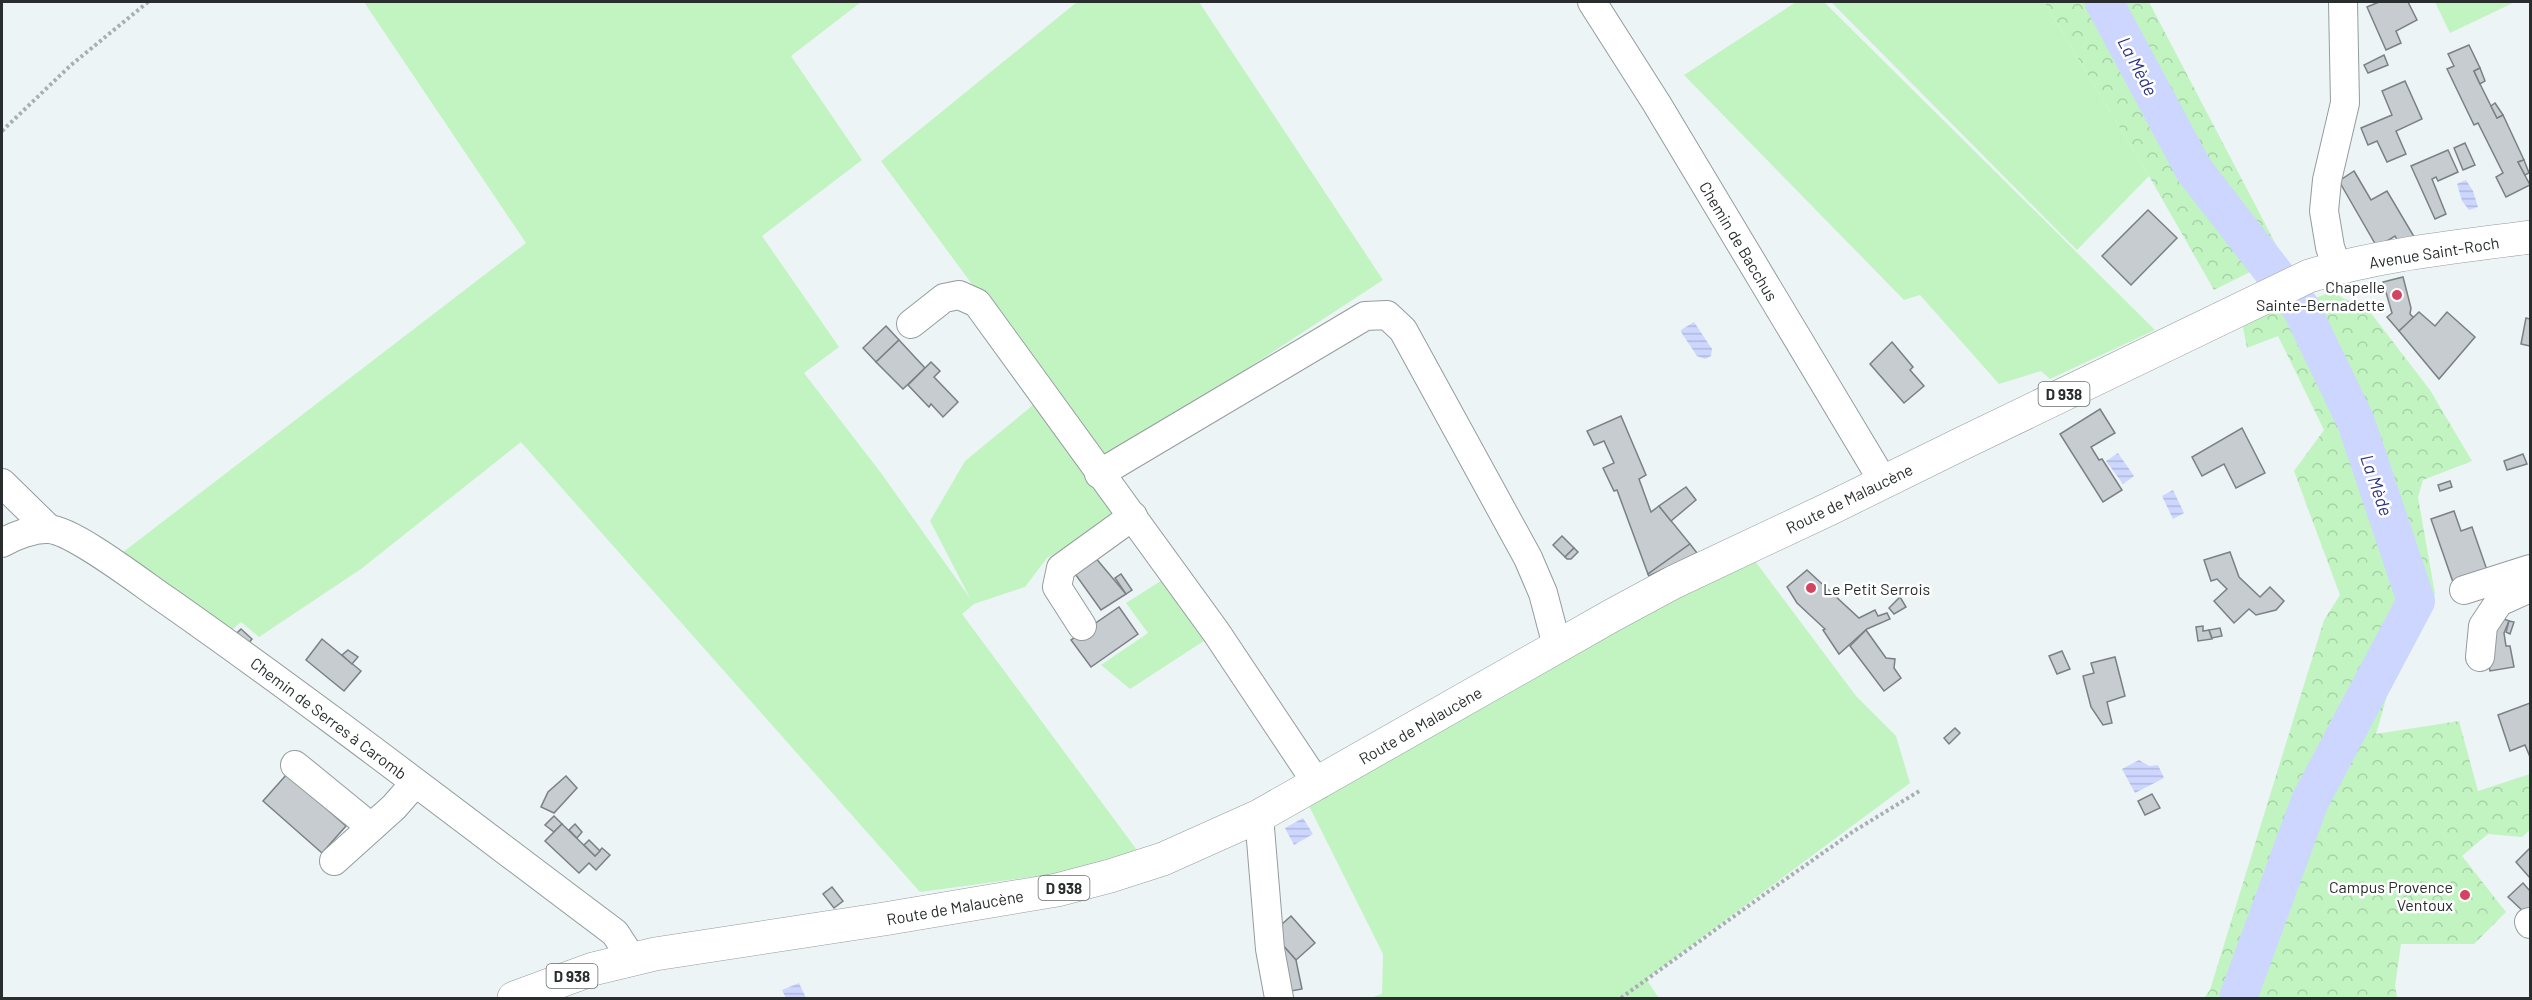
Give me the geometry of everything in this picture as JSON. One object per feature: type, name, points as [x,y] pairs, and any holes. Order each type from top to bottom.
[{"type":"main road","name":"Avenue Saint-Roch","points":[[2271,294],[2323,272],[2415,253],[2530,237]]},
{"type":"main road","name":"Route de Malaucène","points":[[514,999],[593,969],[632,959],[712,944],[884,919],[1057,890],[1163,859],[1259,816],[1674,582],[2271,294]]},
{"type":"street","name":"Chemin de Bacchus","points":[[1592,2],[1657,104],[1883,481]]},
{"type":"street","points":[[2323,272],[2330,247],[2324,211],[2327,180],[2345,103],[2343,2]]},
{"type":"street","points":[[911,324],[944,298],[959,295],[977,303],[1216,632],[1318,784]]},
{"type":"street","points":[[1099,474],[1365,316],[1387,315],[1403,330],[1528,558],[1543,593],[1557,646]]},
{"type":"street","points":[[2,483],[49,529]]},
{"type":"street","points":[[1082,626],[1057,587],[1062,568],[1133,516]]},
{"type":"street","points":[[2,543],[11,537],[49,529]]},
{"type":"street","name":"Chemin de Serres à Caromb","points":[[49,529],[73,538],[269,672],[615,933],[632,959]]},
{"type":"street","points":[[2464,590],[2530,569]]},
{"type":"street","points":[[2480,657],[2483,626],[2499,602],[2530,588]]},
{"type":"street","points":[[295,765],[371,827]]},
{"type":"street","points":[[334,861],[394,807],[415,783]]},
{"type":"street","points":[[1259,816],[1270,949],[1279,999]]},
{"type":"path","points":[[2,131],[71,65],[148,2]]},
{"type":"path","points":[[1621,999],[1854,831],[1920,790]]},
{"type":"green space","points":[[364,2],[861,2],[791,56],[862,160],[762,236],[839,347],[804,373],[881,473],[970,598],[930,521],[965,461],[1038,401],[1122,514],[1047,558],[1025,587],[974,604],[962,614],[1137,850],[1061,873],[920,892],[521,442],[361,569],[259,637],[241,622],[227,634],[118,556],[526,243]]},
{"type":"green space","points":[[1077,2],[1199,2],[1383,280],[1100,465],[983,299],[881,161]]},
{"type":"green space","points":[[1796,2],[1824,2],[2155,330],[2050,379],[2041,371],[1999,384],[1920,295],[1904,300],[1684,75]]},
{"type":"green space","points":[[1831,2],[2044,2],[2149,176],[2077,250]]},
{"type":"green space","points":[[2044,2],[2149,2],[2282,256],[2214,290],[2149,176]]},
{"type":"green space","points":[[2435,2],[2515,2],[2450,33]]},
{"type":"green space","points":[[2332,292],[2370,312],[2430,390],[2472,461],[2423,480],[2418,497],[2435,594],[2395,668],[2376,734],[2459,721],[2478,791],[2530,774],[2530,830],[2522,837],[2488,834],[2462,856],[2506,912],[2474,944],[2401,944],[2395,986],[2397,998],[2204,998],[2210,990],[2324,620],[2340,595],[2294,471],[2324,430],[2278,336],[2247,348],[2242,323]]},
{"type":"green space","points":[[1752,557],[1856,696],[1896,736],[1910,783],[1646,979],[1659,998],[1370,998],[1382,994],[1383,954],[1307,802]]},
{"type":"green space","points":[[1167,577],[1210,637],[1130,689],[1101,665],[1148,633],[1126,603]]},
{"type":"water","points":[[2466,180],[2473,191],[2478,207],[2469,210],[2462,201],[2457,184]]},
{"type":"water","points":[[1694,322],[1712,349],[1711,356],[1705,359],[1697,356],[1681,332]]},
{"type":"water","points":[[2118,453],[2134,476],[2123,484],[2106,461]]},
{"type":"water","points":[[2173,490],[2184,513],[2173,519],[2162,496]]},
{"type":"water","points":[[2139,760],[2149,766],[2158,765],[2164,778],[2135,793],[2122,769]]},
{"type":"water","points":[[1303,818],[1313,834],[1294,845],[1285,828]]},
{"type":"water","points":[[799,983],[806,998],[786,998],[782,990]]},
{"type":"building","points":[[2379,2],[2408,2],[2417,20],[2396,31],[2401,43],[2386,50],[2367,7]]},
{"type":"building","points":[[2469,45],[2480,68],[2474,71],[2480,84],[2497,118],[2503,115],[2524,160],[2518,162],[2530,185],[2506,197],[2496,177],[2503,173],[2478,123],[2474,125],[2447,69],[2454,66],[2448,54]]},
{"type":"building","points":[[2384,55],[2388,65],[2368,73],[2364,65]]},
{"type":"building","points":[[2480,68],[2485,81],[2480,84],[2474,71]]},
{"type":"building","points":[[2405,81],[2422,119],[2396,131],[2406,154],[2387,162],[2377,141],[2368,145],[2361,128],[2392,115],[2382,91]]},
{"type":"building","points":[[2495,103],[2503,115],[2497,118],[2491,106]]},
{"type":"building","points":[[2465,143],[2475,165],[2463,170],[2454,148]]},
{"type":"building","points":[[2448,150],[2458,172],[2438,181],[2436,177],[2432,179],[2446,214],[2435,219],[2411,166]]},
{"type":"building","points":[[2524,160],[2529,173],[2525,175],[2518,162]]},
{"type":"building","points":[[2354,171],[2371,200],[2387,191],[2416,240],[2399,243],[2395,236],[2377,247],[2339,181]]},
{"type":"building","points":[[2148,210],[2177,238],[2131,285],[2102,256]]},
{"type":"building","name":"Chapelle Sainte-Bernadette","points":[[2403,277],[2411,308],[2410,314],[2414,318],[2399,331],[2387,317],[2392,313],[2383,282]]},
{"type":"building","points":[[2419,312],[2435,326],[2447,312],[2475,337],[2439,379],[2399,331]]},
{"type":"building","points":[[2526,318],[2530,319],[2530,346],[2521,344]]},
{"type":"building","points":[[886,326],[899,340],[876,362],[863,348]]},
{"type":"building","points":[[899,340],[925,368],[903,389],[876,362]]},
{"type":"building","points":[[1892,342],[1913,367],[1910,370],[1924,386],[1904,403],[1870,364]]},
{"type":"building","points":[[931,362],[940,371],[934,377],[958,402],[943,417],[931,404],[929,407],[908,385]]},
{"type":"building","points":[[2100,409],[2115,433],[2091,447],[2099,460],[2102,459],[2122,490],[2103,502],[2060,434]]},
{"type":"building","points":[[1621,416],[1646,475],[1639,479],[1651,512],[1659,506],[1690,544],[1648,574],[1617,490],[1614,491],[1603,468],[1614,463],[1604,441],[1594,445],[1587,431]]},
{"type":"building","points":[[2242,428],[2265,473],[2236,488],[2224,464],[2202,476],[2192,457]]},
{"type":"building","points":[[2523,454],[2527,464],[2507,470],[2504,461]]},
{"type":"building","points":[[2450,481],[2452,487],[2440,491],[2438,485]]},
{"type":"building","points":[[1686,487],[1696,500],[1671,521],[1659,506]]},
{"type":"building","points":[[2454,511],[2461,531],[2472,527],[2488,573],[2454,585],[2431,519]]},
{"type":"building","points":[[1562,536],[1574,548],[1565,557],[1553,545]]},
{"type":"building","points":[[1690,544],[1697,553],[1649,576],[1648,574]]},
{"type":"building","points":[[1574,548],[1578,552],[1571,559],[1567,559],[1565,557]]},
{"type":"building","points":[[2230,552],[2239,577],[2260,597],[2270,587],[2284,601],[2276,610],[2256,615],[2249,609],[2234,623],[2214,601],[2227,589],[2217,579],[2211,581],[2204,560]]},
{"type":"building","points":[[1094,556],[1126,594],[1101,610],[1073,571]]},
{"type":"building","points":[[1807,570],[1859,618],[1875,610],[1878,616],[1887,613],[1890,619],[1867,629],[1839,654],[1823,630],[1825,629],[1797,603],[1787,587]]},
{"type":"building","points":[[1121,574],[1132,590],[1126,594],[1115,578]]},
{"type":"building","points":[[1900,597],[1906,607],[1894,614],[1889,608]]},
{"type":"building","points":[[1119,607],[1138,634],[1091,667],[1071,640]]},
{"type":"building","points":[[2494,615],[2509,621],[2504,633],[2506,646],[2510,646],[2514,667],[2490,671],[2486,650]]},
{"type":"building","points":[[2509,621],[2514,622],[2510,634],[2506,632]]},
{"type":"building","points":[[2203,626],[2203,631],[2209,630],[2212,639],[2198,641],[2196,627]]},
{"type":"building","points":[[2220,628],[2222,636],[2212,638],[2209,630]]},
{"type":"building","points":[[241,629],[252,639],[247,645],[235,635]]},
{"type":"building","points":[[1866,630],[1886,658],[1895,659],[1894,668],[1901,678],[1884,691],[1850,646]]},
{"type":"building","points":[[322,639],[361,671],[344,691],[306,660]]},
{"type":"building","points":[[348,650],[358,657],[352,664],[342,655]]},
{"type":"building","points":[[2062,651],[2070,669],[2057,674],[2049,656]]},
{"type":"building","points":[[2115,657],[2125,696],[2107,702],[2112,723],[2103,725],[2091,707],[2083,676],[2094,673],[2091,663]]},
{"type":"building","points":[[2530,703],[2530,757],[2525,745],[2510,751],[2498,715]]},
{"type":"building","points":[[1955,728],[1960,733],[1949,744],[1944,738]]},
{"type":"building","points":[[287,774],[346,826],[322,853],[263,801]]},
{"type":"building","points":[[566,776],[577,788],[554,813],[541,807],[548,792]]},
{"type":"building","points":[[2152,794],[2160,808],[2145,815],[2138,801]]},
{"type":"building","points":[[554,816],[562,824],[554,832],[545,825]]},
{"type":"building","points":[[562,824],[595,856],[602,848],[610,855],[596,870],[589,863],[579,873],[545,841]]},
{"type":"building","points":[[575,824],[582,832],[577,838],[569,830]]},
{"type":"building","points":[[589,840],[600,851],[595,856],[584,845]]},
{"type":"building","points":[[2529,849],[2530,851],[2530,878],[2516,862]]},
{"type":"building","points":[[2523,883],[2530,891],[2530,910],[2526,914],[2508,897]]},
{"type":"building","points":[[832,887],[843,901],[834,908],[823,894]]},
{"type":"building","points":[[1291,916],[1315,943],[1296,960],[1272,933]]},
{"type":"building","points":[[1272,933],[1296,960],[1302,989],[1286,992]]},
{"type":"waterway","name":"La Mède","points":[[2104,2],[2194,170],[2301,308],[2356,422],[2416,601],[2310,801],[2238,998]]},
{"type":"place","name":"Chapelle Sainte-Bernadette","points":[[2397,295]]},
{"type":"place","name":"Le Petit Serrois","points":[[1811,588]]},
{"type":"place","name":"Campus Provence Ventoux","points":[[2465,895]]}]
